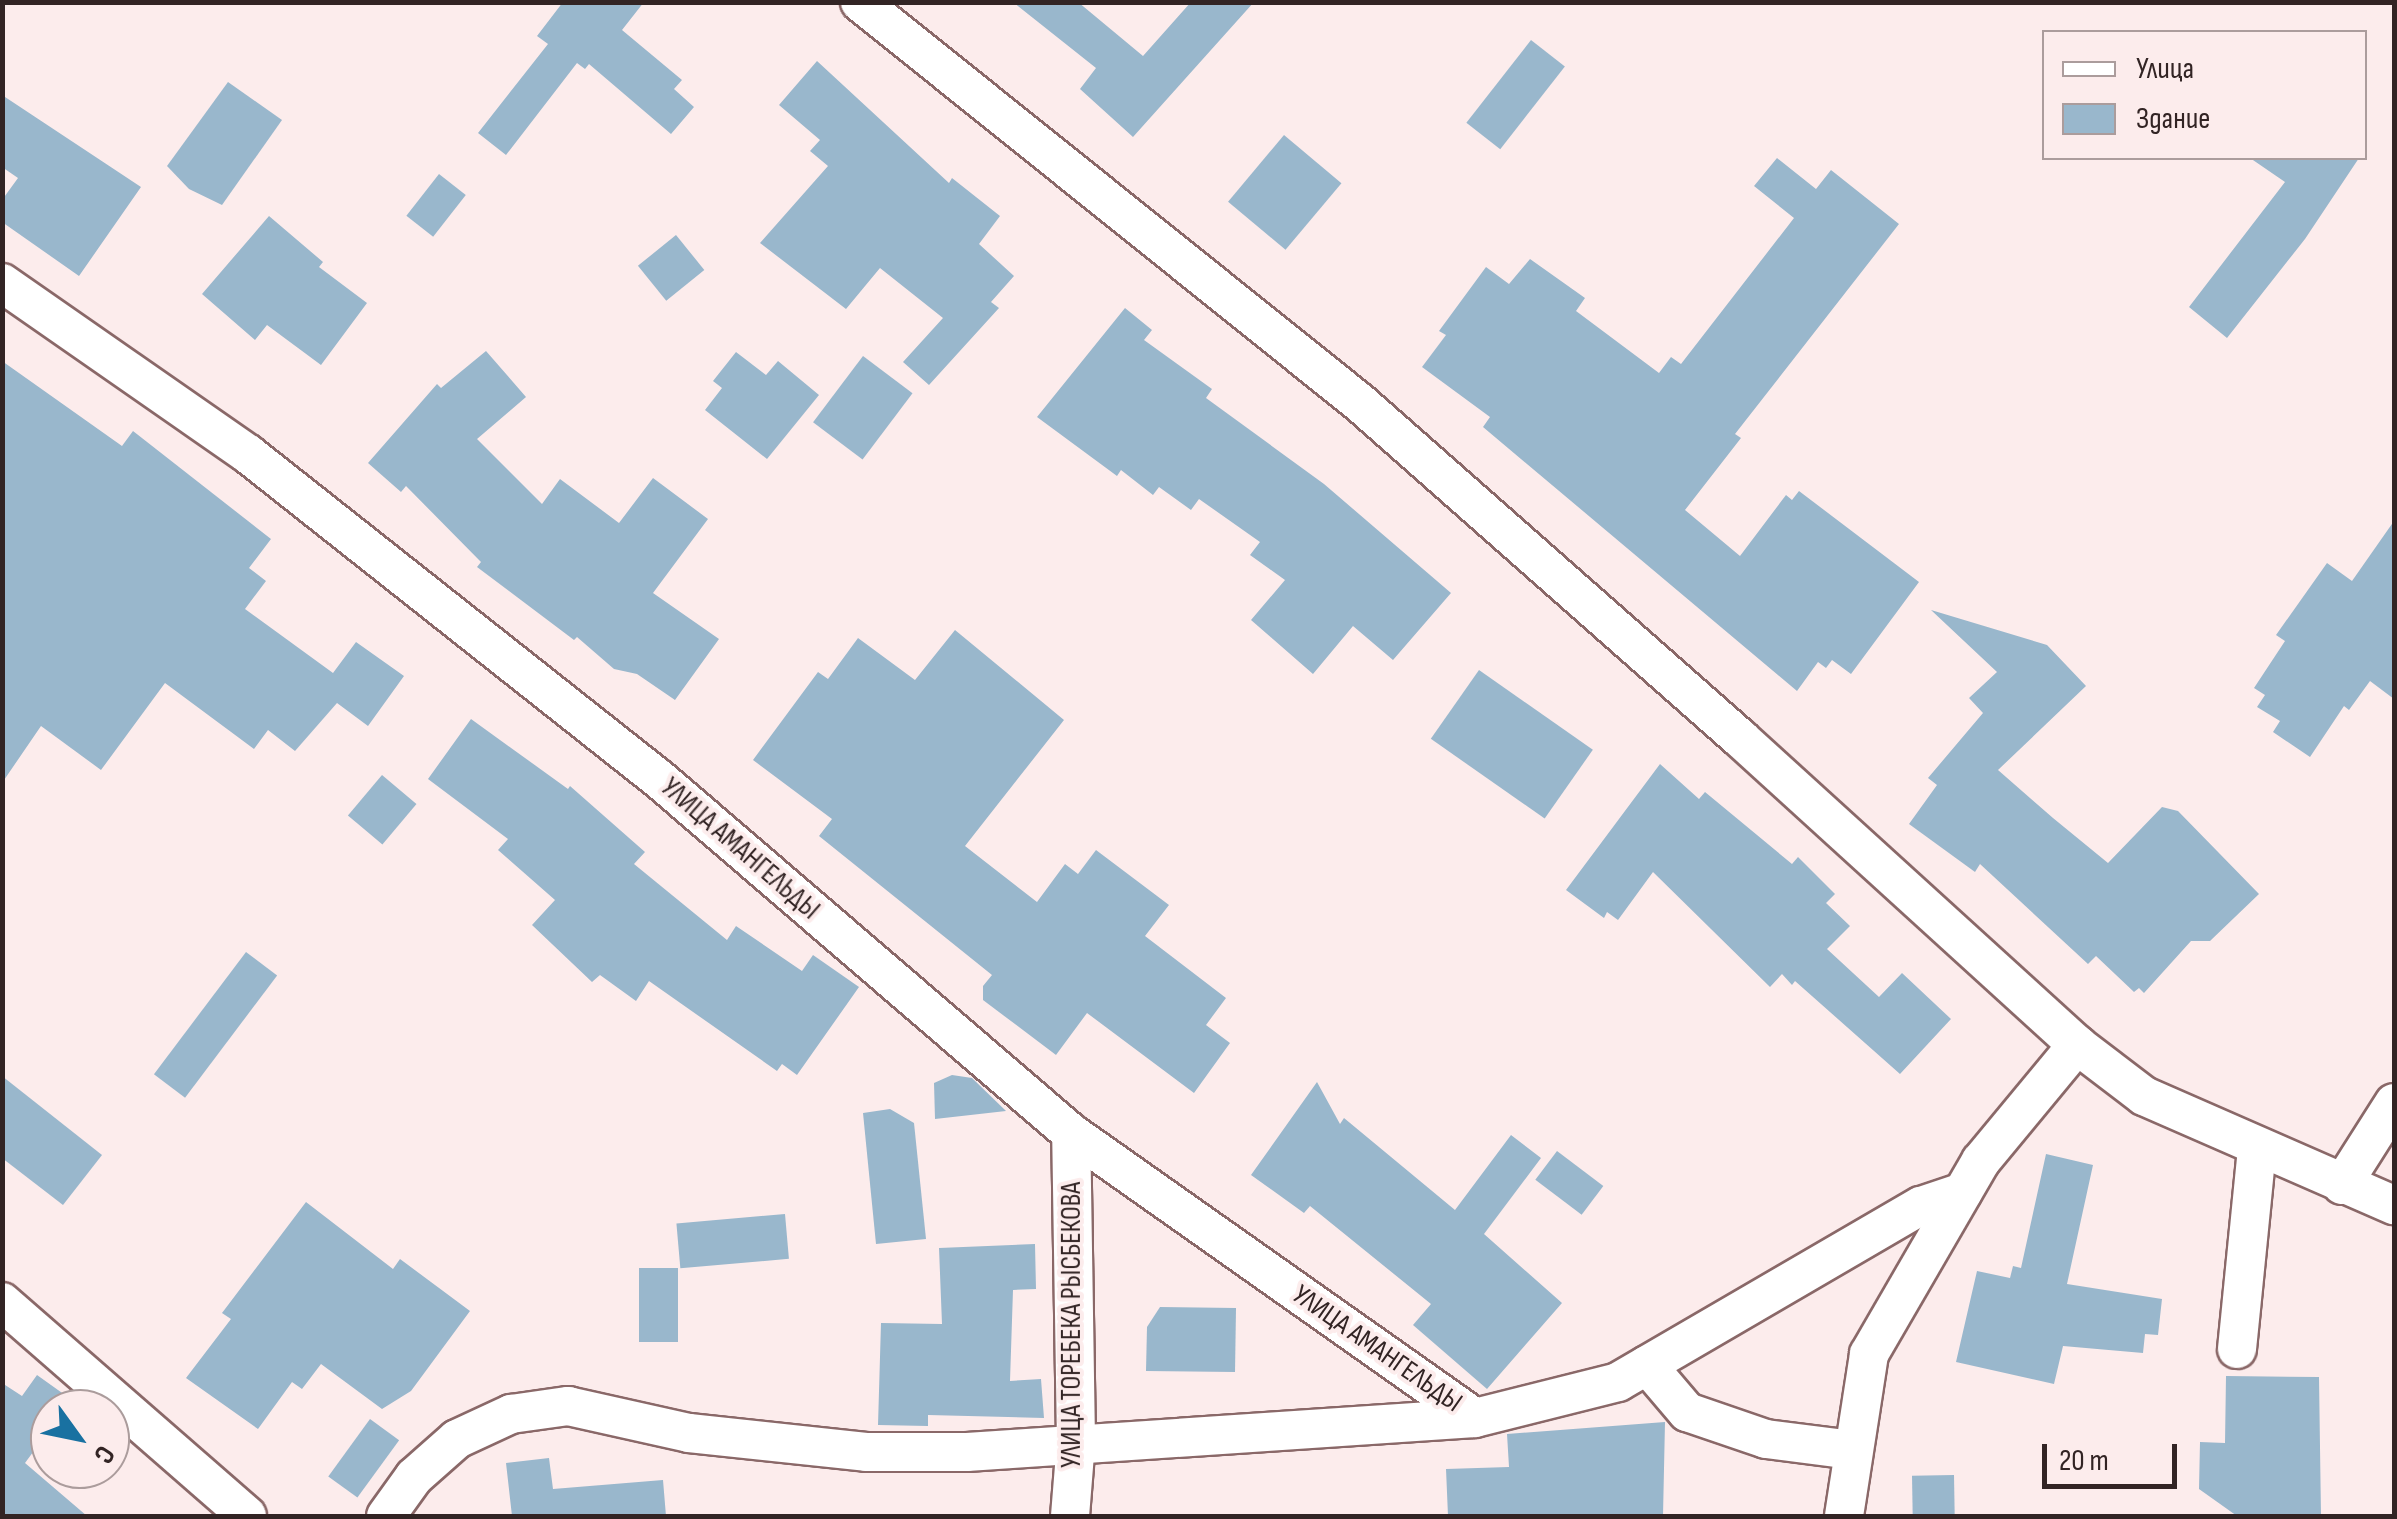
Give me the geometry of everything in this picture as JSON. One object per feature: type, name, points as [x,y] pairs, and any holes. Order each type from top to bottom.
[{"type":"street","points":[[860,2],[1358,402],[1742,739],[2077,1045],[2144,1096],[2342,1185],[2394,1204]]},
{"type":"street","name":"УЛИЦА АМАНГЕЛЬДЫ","points":[[2,282],[248,454],[643,767],[1070,1133],[1475,1418]]},
{"type":"street","points":[[1844,1516],[1868,1354],[1982,1161],[2077,1045]]},
{"type":"street","points":[[2342,1185],[2394,1102]]},
{"type":"street","name":"УЛИЦА ТОРЕБЕКА РЫСБЕКОВА","points":[[1070,1133],[1076,1442],[1070,1516]]},
{"type":"street","points":[[2237,1348],[2258,1147]]},
{"type":"street","points":[[386,1516],[414,1476],[457,1439],[511,1414],[568,1406],[688,1433],[866,1452],[967,1452],[1475,1418],[1618,1382],[1921,1206],[1963,1192]]},
{"type":"street","points":[[2,1302],[247,1516]]},
{"type":"street","points":[[1647,1365],[1687,1412],[1766,1439],[1853,1450]]},
{"type":"building","points":[[563,2],[644,2],[622,30],[682,80],[674,89],[694,107],[671,134],[589,64],[585,69],[577,63],[506,155],[478,133],[548,44],[537,36]]},
{"type":"building","points":[[1013,2],[1078,2],[1143,56],[1191,2],[1254,2],[1133,137],[1080,89],[1096,68]]},
{"type":"building","points":[[1531,40],[1565,66],[1500,149],[1466,123]]},
{"type":"building","points":[[817,61],[949,183],[952,178],[1000,216],[979,244],[1014,276],[991,302],[999,308],[929,385],[903,362],[943,318],[880,268],[846,309],[760,243],[828,166],[810,151],[820,140],[779,105]]},
{"type":"building","points":[[228,82],[282,120],[222,205],[189,189],[167,166]]},
{"type":"building","points":[[2,95],[141,187],[79,276],[2,222],[2,200],[18,178],[2,167]]},
{"type":"building","points":[[1284,135],[1341,183],[1286,250],[1228,202]]},
{"type":"building","points":[[1777,158],[1816,189],[1831,170],[1899,224],[1735,434],[1741,438],[1685,510],[1740,556],[1786,495],[1792,500],[1799,491],[1919,582],[1851,674],[1832,660],[1826,668],[1818,662],[1797,691],[1483,427],[1490,417],[1422,367],[1446,335],[1439,331],[1486,267],[1509,284],[1530,259],[1585,298],[1576,311],[1659,373],[1671,357],[1681,364],[1794,218],[1754,186]]},
{"type":"building","points":[[2253,160],[2358,160],[2305,239],[2227,338],[2189,307],[2285,182]]},
{"type":"building","points":[[439,174],[466,195],[433,237],[406,216]]},
{"type":"building","points":[[269,216],[323,262],[319,267],[367,303],[321,365],[267,325],[255,340],[202,294]]},
{"type":"building","points":[[676,235],[704,270],[666,301],[638,266]]},
{"type":"building","points":[[1125,308],[1152,330],[1144,340],[1212,389],[1206,398],[1324,484],[1451,593],[1393,660],[1353,626],[1313,674],[1251,620],[1285,580],[1250,555],[1260,542],[1199,499],[1191,510],[1159,487],[1153,495],[1121,470],[1117,476],[1037,417]]},
{"type":"building","points":[[486,351],[526,397],[477,439],[542,504],[560,479],[619,523],[653,478],[708,519],[653,593],[719,639],[675,700],[637,674],[614,669],[577,637],[574,640],[477,567],[481,562],[406,486],[401,492],[368,463],[437,384],[441,388]]},
{"type":"building","points":[[736,352],[766,375],[778,361],[819,395],[767,459],[705,410],[722,388],[713,381]]},
{"type":"building","points":[[863,356],[913,393],[863,460],[813,422]]},
{"type":"building","points":[[2,361],[122,446],[133,431],[271,539],[249,568],[266,581],[245,609],[333,673],[356,642],[404,676],[368,726],[337,703],[295,751],[268,730],[254,749],[165,683],[101,770],[41,726],[2,783]]},
{"type":"building","points":[[2394,521],[2394,699],[2370,681],[2349,710],[2344,706],[2310,757],[2273,732],[2280,721],[2257,707],[2265,695],[2254,688],[2285,641],[2276,635],[2327,563],[2352,581]]},
{"type":"building","points":[[1931,610],[2047,645],[2086,686],[1998,770],[2053,818],[2108,863],[2162,807],[2178,811],[2259,894],[2210,941],[2191,941],[2144,993],[2139,988],[2134,992],[2096,956],[2088,964],[1980,864],[1975,872],[1909,824],[1937,785],[1928,778],[1983,713],[1969,698],[1997,672]]},
{"type":"building","points":[[955,630],[1064,720],[965,846],[1037,902],[1065,864],[1078,874],[1096,850],[1169,905],[1145,936],[1226,998],[1206,1025],[1230,1043],[1194,1093],[1087,1013],[1056,1055],[983,1000],[983,986],[992,975],[819,836],[832,819],[753,760],[818,672],[828,679],[858,638],[915,680]]},
{"type":"building","points":[[1479,670],[1593,750],[1545,819],[1431,739]]},
{"type":"building","points":[[471,719],[568,789],[570,786],[645,852],[634,864],[727,940],[736,926],[802,971],[813,955],[859,987],[797,1075],[782,1064],[777,1071],[649,981],[636,1001],[600,975],[592,982],[532,925],[555,900],[498,850],[508,839],[428,779]]},
{"type":"building","points":[[1660,764],[1699,799],[1705,792],[1792,864],[1798,857],[1835,894],[1826,903],[1850,926],[1827,949],[1879,997],[1902,973],[1951,1019],[1900,1074],[1795,981],[1792,985],[1782,974],[1770,987],[1653,872],[1618,920],[1607,912],[1604,918],[1566,890]]},
{"type":"building","points":[[382,775],[416,804],[382,845],[348,816]]},
{"type":"building","points":[[246,952],[277,975],[185,1098],[154,1074]]},
{"type":"building","points":[[952,1075],[972,1078],[1006,1111],[935,1119],[934,1083]]},
{"type":"building","points":[[2,1076],[102,1155],[63,1205],[2,1158]]},
{"type":"building","points":[[1317,1082],[1340,1124],[1344,1118],[1455,1210],[1511,1135],[1541,1158],[1484,1234],[1562,1303],[1487,1389],[1413,1325],[1431,1304],[1310,1206],[1304,1213],[1251,1175]]},
{"type":"building","points":[[890,1109],[914,1123],[926,1239],[876,1244],[863,1113]]},
{"type":"building","points":[[1557,1151],[1603,1186],[1582,1215],[1535,1180]]},
{"type":"building","points":[[2046,1154],[2093,1165],[2067,1284],[2162,1299],[2158,1335],[2145,1334],[2143,1353],[2063,1346],[2054,1384],[1956,1362],[1977,1271],[2010,1278],[2013,1266],[2021,1268]]},
{"type":"building","points":[[306,1202],[393,1269],[400,1259],[470,1311],[411,1391],[382,1409],[321,1364],[302,1389],[292,1382],[258,1429],[186,1378],[231,1319],[222,1313]]},
{"type":"building","points":[[785,1214],[789,1259],[680,1268],[676,1223]]},
{"type":"building","points":[[1035,1244],[1036,1289],[1013,1290],[1010,1381],[1041,1379],[1044,1418],[928,1415],[928,1426],[878,1425],[881,1323],[942,1324],[939,1248]]},
{"type":"building","points":[[639,1268],[678,1268],[678,1342],[639,1342]]},
{"type":"building","points":[[1160,1307],[1236,1308],[1235,1372],[1146,1371],[1147,1327]]},
{"type":"building","points":[[37,1375],[57,1389],[30,1389],[30,1456],[25,1463],[30,1467],[30,1489],[55,1489],[87,1516],[2,1516],[2,1383],[22,1396]]},
{"type":"building","points":[[2226,1376],[2319,1377],[2321,1516],[2237,1516],[2199,1489],[2200,1442],[2225,1443]]},
{"type":"building","points":[[370,1419],[399,1440],[357,1498],[328,1476]]},
{"type":"building","points":[[1665,1422],[1663,1516],[1448,1516],[1446,1469],[1509,1467],[1507,1434]]},
{"type":"building","points":[[549,1458],[553,1489],[663,1480],[666,1516],[512,1516],[506,1463]]},
{"type":"building","points":[[1954,1475],[1955,1516],[1913,1516],[1912,1476]]}]
